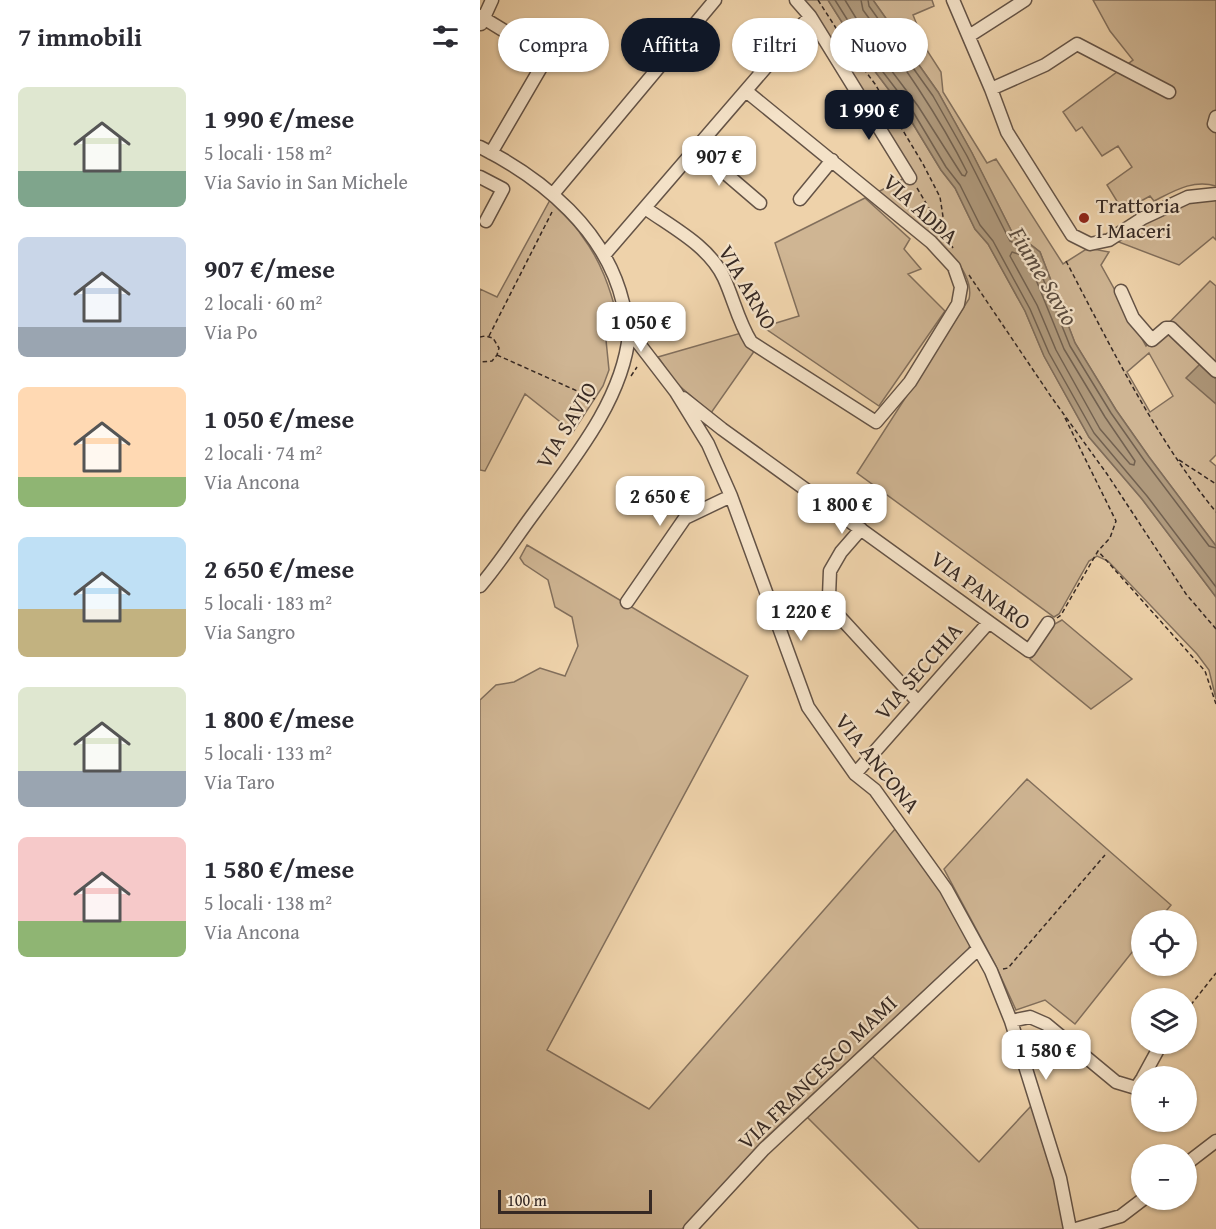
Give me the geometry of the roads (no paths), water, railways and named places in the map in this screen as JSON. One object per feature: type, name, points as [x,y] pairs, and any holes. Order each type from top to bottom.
[{"type":"street","points":[[486,150],[547,57],[481,20],[492,0]]},
{"type":"street","points":[[555,197],[715,0]]},
{"type":"street","points":[[796,0],[810,16],[910,178]]},
{"type":"street","points":[[954,0],[1007,132],[1072,235],[1090,244],[1109,240],[1143,218],[1188,197],[1216,194]]},
{"type":"street","points":[[969,36],[1025,0]]},
{"type":"street","points":[[604,254],[810,16]]},
{"type":"street","points":[[991,89],[1045,65],[1077,44],[1169,92]]},
{"type":"street","name":"VIA ADDA","points":[[746,91],[931,242],[954,267],[961,287],[958,304],[910,382],[876,422]]},
{"type":"street","points":[[1216,117],[1214,124],[1216,126]]},
{"type":"street","points":[[697,149],[760,203]]},
{"type":"street","name":"VIA SAVIO","points":[[480,586],[586,442],[607,404],[623,366],[630,332],[620,290],[604,254],[580,222],[523,170],[486,150]]},
{"type":"street","points":[[800,199],[832,160]]},
{"type":"street","points":[[480,177],[503,189],[486,221]]},
{"type":"street","name":"VIA ARNO","points":[[645,208],[706,252],[723,277],[740,324],[751,342],[876,422]]},
{"type":"street","points":[[1122,291],[1132,318],[1152,340],[1166,328],[1171,327],[1216,371]]},
{"type":"street","name":"VIA ANCONA","points":[[630,332],[676,392],[708,444],[731,496],[808,707],[855,774],[875,790],[915,844],[946,889],[991,971],[1011,1021],[1060,1178],[1070,1229]]},
{"type":"street","name":"VIA PANARO","points":[[676,392],[722,429],[1029,651],[1048,622]]},
{"type":"street","points":[[708,444],[722,429]]},
{"type":"street","points":[[627,602],[685,518],[731,496]]},
{"type":"street","points":[[861,529],[841,552],[830,571],[829,596],[838,615],[918,702]]},
{"type":"street","name":"VIA SECCHIA","points":[[855,774],[989,622]]},
{"type":"street","name":"VIA FRANCESCO MAMI","points":[[690,1229],[764,1149],[978,949]]},
{"type":"street","points":[[1011,1021],[1030,1017],[1046,1024],[1116,1082],[1131,1086]]},
{"type":"street","points":[[1197,1156],[1216,1141]]},
{"type":"street","points":[[1077,1229],[1121,1216],[1131,1208]]},
{"type":"water","points":[[828,0],[873,0],[886,18],[839,18]]},
{"type":"water","name":"Fiume Savio","points":[[876,72],[924,72],[938,92],[1015,238],[1040,252],[1075,343],[1116,410],[1216,546],[1216,597],[1142,499],[1089,437],[1044,356],[1025,311],[988,244],[975,229],[955,188],[941,170],[907,114]]},
{"type":"water","points":[[1200,364],[1216,379],[1216,404],[1186,378]]},
{"type":"place","name":"Trattoria I Maceri","points":[[1084,218]]}]
